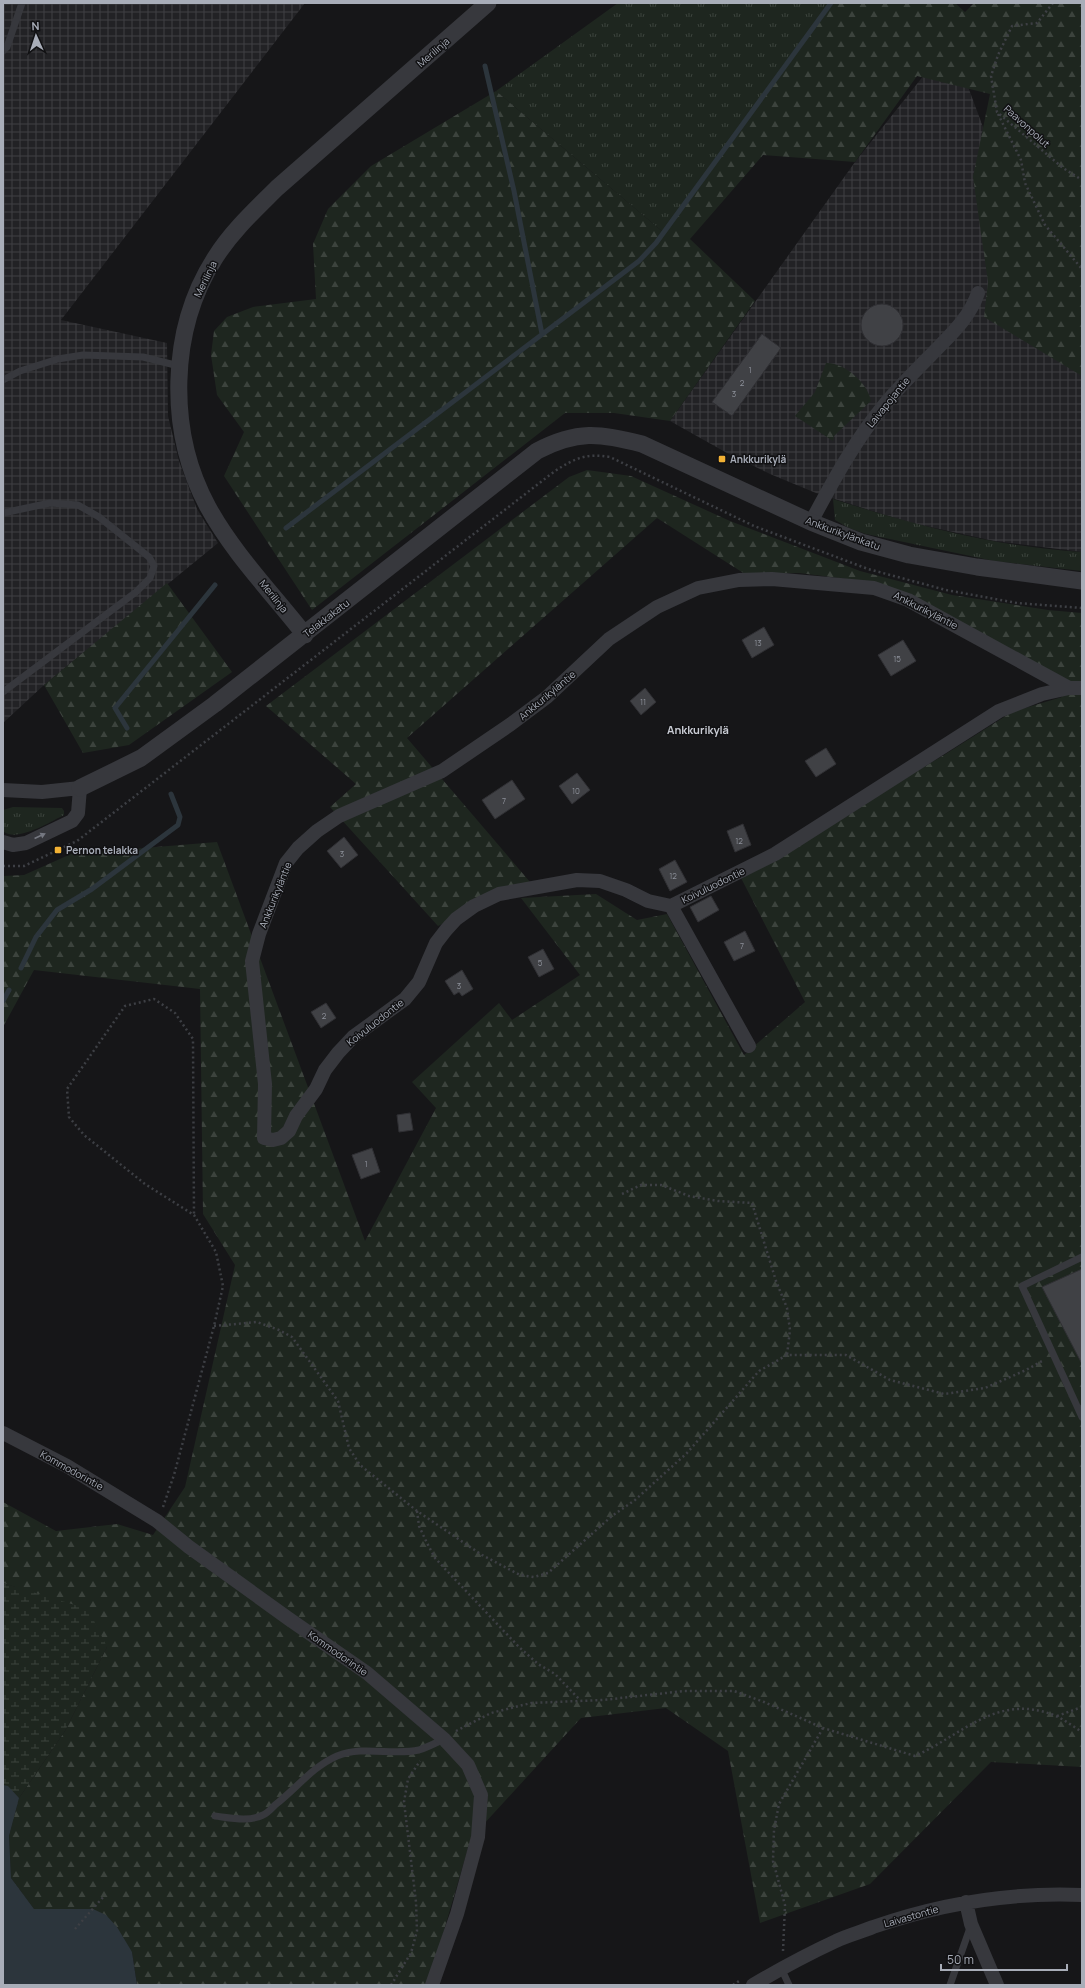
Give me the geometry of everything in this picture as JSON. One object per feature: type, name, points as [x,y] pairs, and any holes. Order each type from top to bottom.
[{"type":"street","name":"Merilinja","points":[[305,635],[223,532],[202,495],[189,459],[182,430],[179,400],[180,366],[192,308],[215,258],[229,239],[277,188],[488,3]]},
{"type":"street","name":"Laivapojantie","points":[[811,522],[839,469],[877,414],[915,370],[964,322],[978,293]]},
{"type":"street","name":"Telakkakatu","points":[[3,790],[42,792],[80,788],[141,758],[305,635],[537,451],[555,442],[572,437],[589,435],[612,436],[642,444]]},
{"type":"street","name":"Ankkurikylänkatu","points":[[642,444],[811,522],[861,542],[909,555],[977,567],[1082,581]]},
{"type":"street","name":"Ankkurikyläntie","points":[[264,1138],[264,1084],[252,961],[259,934],[286,863],[316,831],[340,816],[442,771],[511,724],[547,697],[609,639],[657,607],[698,588],[739,580],[772,579],[874,588],[908,600],[1076,688]]},
{"type":"street","name":"Koivuluodontie","points":[[264,1138],[273,1140],[281,1138],[289,1131],[296,1116],[316,1089],[325,1070],[338,1053],[353,1037],[405,999],[419,982],[436,943],[456,919],[474,906],[499,894],[577,880],[600,881],[626,890],[648,901],[671,906],[775,854],[999,712],[1042,694],[1076,688]]},
{"type":"street","points":[[3,842],[13,845],[26,843],[72,821],[78,813],[80,788]]},
{"type":"street","points":[[671,906],[749,1046]]},
{"type":"street","name":"Kommodorintie","points":[[3,1433],[67,1466],[157,1521],[189,1547],[367,1673],[444,1738],[468,1765],[482,1795],[478,1837],[457,1914],[432,1985]]},
{"type":"street","name":"Laivastontie","points":[[753,1985],[781,1968],[837,1940],[897,1919],[966,1902],[1007,1896],[1046,1894],[1082,1895]]},
{"type":"street","points":[[966,1902],[971,1924],[997,1985]]},
{"type":"lane","points":[[3,51],[7,47],[22,3]]},
{"type":"lane","points":[[3,380],[20,371],[58,359],[83,355],[143,357],[180,366]]},
{"type":"lane","points":[[3,513],[50,503],[78,505],[99,517],[148,557],[154,566],[150,578],[136,592],[3,692]]},
{"type":"lane","points":[[1082,1257],[1022,1286],[1082,1417]]},
{"type":"lane","points":[[215,1816],[238,1820],[263,1815],[282,1800],[316,1767],[339,1756],[368,1750],[394,1752],[418,1750],[433,1745],[444,1738]]},
{"type":"lane","points":[[950,1985],[971,1924]]},
{"type":"lane","points":[[781,1968],[789,1985]]},
{"type":"path","name":"Paavonpolut","points":[[1053,3],[1037,23],[1012,26],[998,55],[991,76],[997,112],[1063,168],[1082,180]]},
{"type":"path","points":[[997,112],[1021,160],[1025,183],[1045,225],[1082,269]]},
{"type":"path","points":[[3,866],[24,866],[77,841],[555,471],[580,458],[595,454],[610,457],[754,526],[868,569],[946,590],[1017,602],[1082,608]]},
{"type":"path","points":[[157,1521],[174,1475],[214,1326],[223,1286],[216,1252],[194,1216],[145,1184],[84,1135],[69,1117],[67,1089],[125,1006],[154,999],[175,1013],[193,1039],[194,1216]]},
{"type":"path","points":[[622,1194],[641,1184],[661,1185],[689,1196],[718,1201],[752,1203],[776,1281],[787,1308],[790,1330],[786,1355]]},
{"type":"path","points":[[214,1326],[257,1322],[279,1330],[292,1337],[338,1401],[349,1448],[360,1464],[417,1511],[482,1555],[504,1568],[520,1575],[534,1577],[548,1573],[612,1516],[635,1500],[687,1453],[759,1371],[786,1355],[846,1355],[890,1380],[944,1394],[985,1388],[1026,1370],[1054,1355]]},
{"type":"path","points":[[417,1511],[419,1526],[435,1558],[503,1632],[538,1664],[559,1678],[580,1700]]},
{"type":"path","points":[[444,1738],[460,1728],[491,1713],[531,1703],[603,1700],[684,1691],[734,1691],[764,1702],[823,1728],[915,1756],[934,1748],[985,1717],[1007,1709],[1026,1708],[1056,1716],[1082,1732]]},
{"type":"path","points":[[1056,1716],[1082,1707]]},
{"type":"path","points":[[781,1968],[785,1906],[773,1861],[776,1817],[779,1804],[823,1728]]},
{"type":"path","points":[[391,1985],[411,1953],[417,1931],[416,1902],[404,1802],[408,1778],[423,1758]]},
{"type":"path","points":[[75,1929],[105,1895]]},
{"type":"shaded area","points":[[3,3],[305,3],[61,320],[167,343],[168,416],[179,461],[197,509],[218,543],[44,685],[3,723]]},
{"type":"shaded area","points":[[951,41],[1056,323],[1082,346],[1082,552],[994,541],[912,523],[872,511],[816,493],[770,474],[727,453],[670,421],[855,162]]},
{"type":"shaded area","points":[[3,1785],[8,1786],[19,1798],[9,1836],[11,1878],[34,1909],[93,1909],[106,1915],[117,1927],[132,1952],[137,1985],[3,1985]]},
{"type":"green space","points":[[618,3],[831,3],[663,232],[496,91]]},
{"type":"green space","points":[[831,3],[955,3],[965,12],[974,3],[1082,3],[1082,376],[984,317],[988,282],[973,177],[990,94],[917,76],[855,162],[763,155],[690,239],[755,301],[670,421],[614,413],[565,413],[312,610],[224,476],[244,432],[217,395],[211,355],[214,331],[227,317],[253,307],[316,299],[313,244],[328,209],[371,166],[496,91],[663,232]]},
{"type":"green space","points":[[826,363],[840,366],[854,375],[865,387],[871,401],[834,436],[833,441],[795,416],[815,392]]},
{"type":"green space","points":[[587,470],[631,476],[730,521],[860,571],[952,595],[1048,610],[1082,613],[1082,1767],[991,1762],[870,1884],[760,1923],[728,1751],[666,1708],[581,1718],[471,1838],[428,1985],[137,1985],[132,1952],[60,1910],[34,1909],[11,1878],[9,1836],[19,1798],[65,1731],[107,1647],[15,1587],[3,1583],[3,1502],[56,1531],[117,1524],[153,1535],[185,1487],[235,1265],[203,1214],[200,989],[34,970],[3,1027],[3,876],[24,875],[71,854],[217,842],[365,1241],[436,1108],[412,1082],[499,1003],[512,1020],[580,975],[521,898],[596,894],[637,920],[667,914],[744,1055],[805,1002],[740,876],[944,755],[1012,712],[1062,697],[1057,678],[855,580],[799,573],[745,574],[657,518],[407,738],[530,882],[438,926],[330,807],[356,784],[266,706],[569,477]]},
{"type":"green space","points":[[833,499],[894,518],[987,540],[1082,552],[1082,571],[994,561],[866,534],[849,528],[835,520]]},
{"type":"green space","points":[[167,583],[232,672],[129,745],[83,753],[44,685]]},
{"type":"green space","points":[[13,807],[62,808],[64,815],[33,830],[16,835],[9,834],[3,831],[3,810]]},
{"type":"green space","points":[[3,1583],[88,1609],[107,1647],[65,1731],[19,1798],[9,1836],[11,1878],[34,1909],[60,1910],[3,1980]]},
{"type":"building","points":[[878,304],[886,304],[897,310],[903,321],[903,329],[897,340],[886,346],[878,346],[867,340],[861,329],[861,321],[867,310]]},
{"type":"building","points":[[762,334],[781,348],[732,416],[712,402]]},
{"type":"building","points":[[764,627],[774,645],[752,658],[742,640]]},
{"type":"building","points":[[903,640],[916,661],[891,676],[878,655]]},
{"type":"building","points":[[645,688],[656,702],[641,715],[630,701]]},
{"type":"building","points":[[826,748],[836,764],[816,777],[805,761]]},
{"type":"building","points":[[577,773],[590,790],[572,804],[559,786]]},
{"type":"building","points":[[512,780],[525,799],[495,819],[482,800]]},
{"type":"building","points":[[743,824],[751,845],[735,852],[727,831]]},
{"type":"building","points":[[344,837],[358,855],[341,868],[327,851]]},
{"type":"building","points":[[675,860],[687,882],[670,891],[659,869]]},
{"type":"building","points":[[711,896],[719,910],[698,922],[690,907]]},
{"type":"building","points":[[745,931],[755,951],[734,961],[724,942]]},
{"type":"building","points":[[543,949],[554,969],[539,977],[528,957]]},
{"type":"building","points":[[462,970],[473,989],[462,996],[459,992],[454,995],[445,981]]},
{"type":"building","points":[[326,1003],[336,1018],[321,1028],[311,1012]]},
{"type":"building","points":[[410,1113],[413,1130],[399,1132],[397,1115]]},
{"type":"building","points":[[372,1148],[380,1172],[361,1179],[352,1155]]},
{"type":"building","points":[[1082,1269],[1082,1364],[1042,1287]]},
{"type":"waterway","points":[[286,528],[639,261],[656,243],[831,3]]},
{"type":"waterway","points":[[485,66],[514,191],[542,334]]},
{"type":"waterway","points":[[127,728],[115,708],[215,585]]},
{"type":"waterway","points":[[21,968],[36,937],[57,910],[92,889],[178,825],[180,817],[171,794]]},
{"type":"waterway","points":[[3,1001],[9,990]]},
{"type":"place","name":"Ankkurikylä","points":[[722,459]]},
{"type":"place","name":"Pernon telakka","points":[[58,850]]},
{"type":"district","name":"Ankkurikylä","points":[[698,729]]}]
